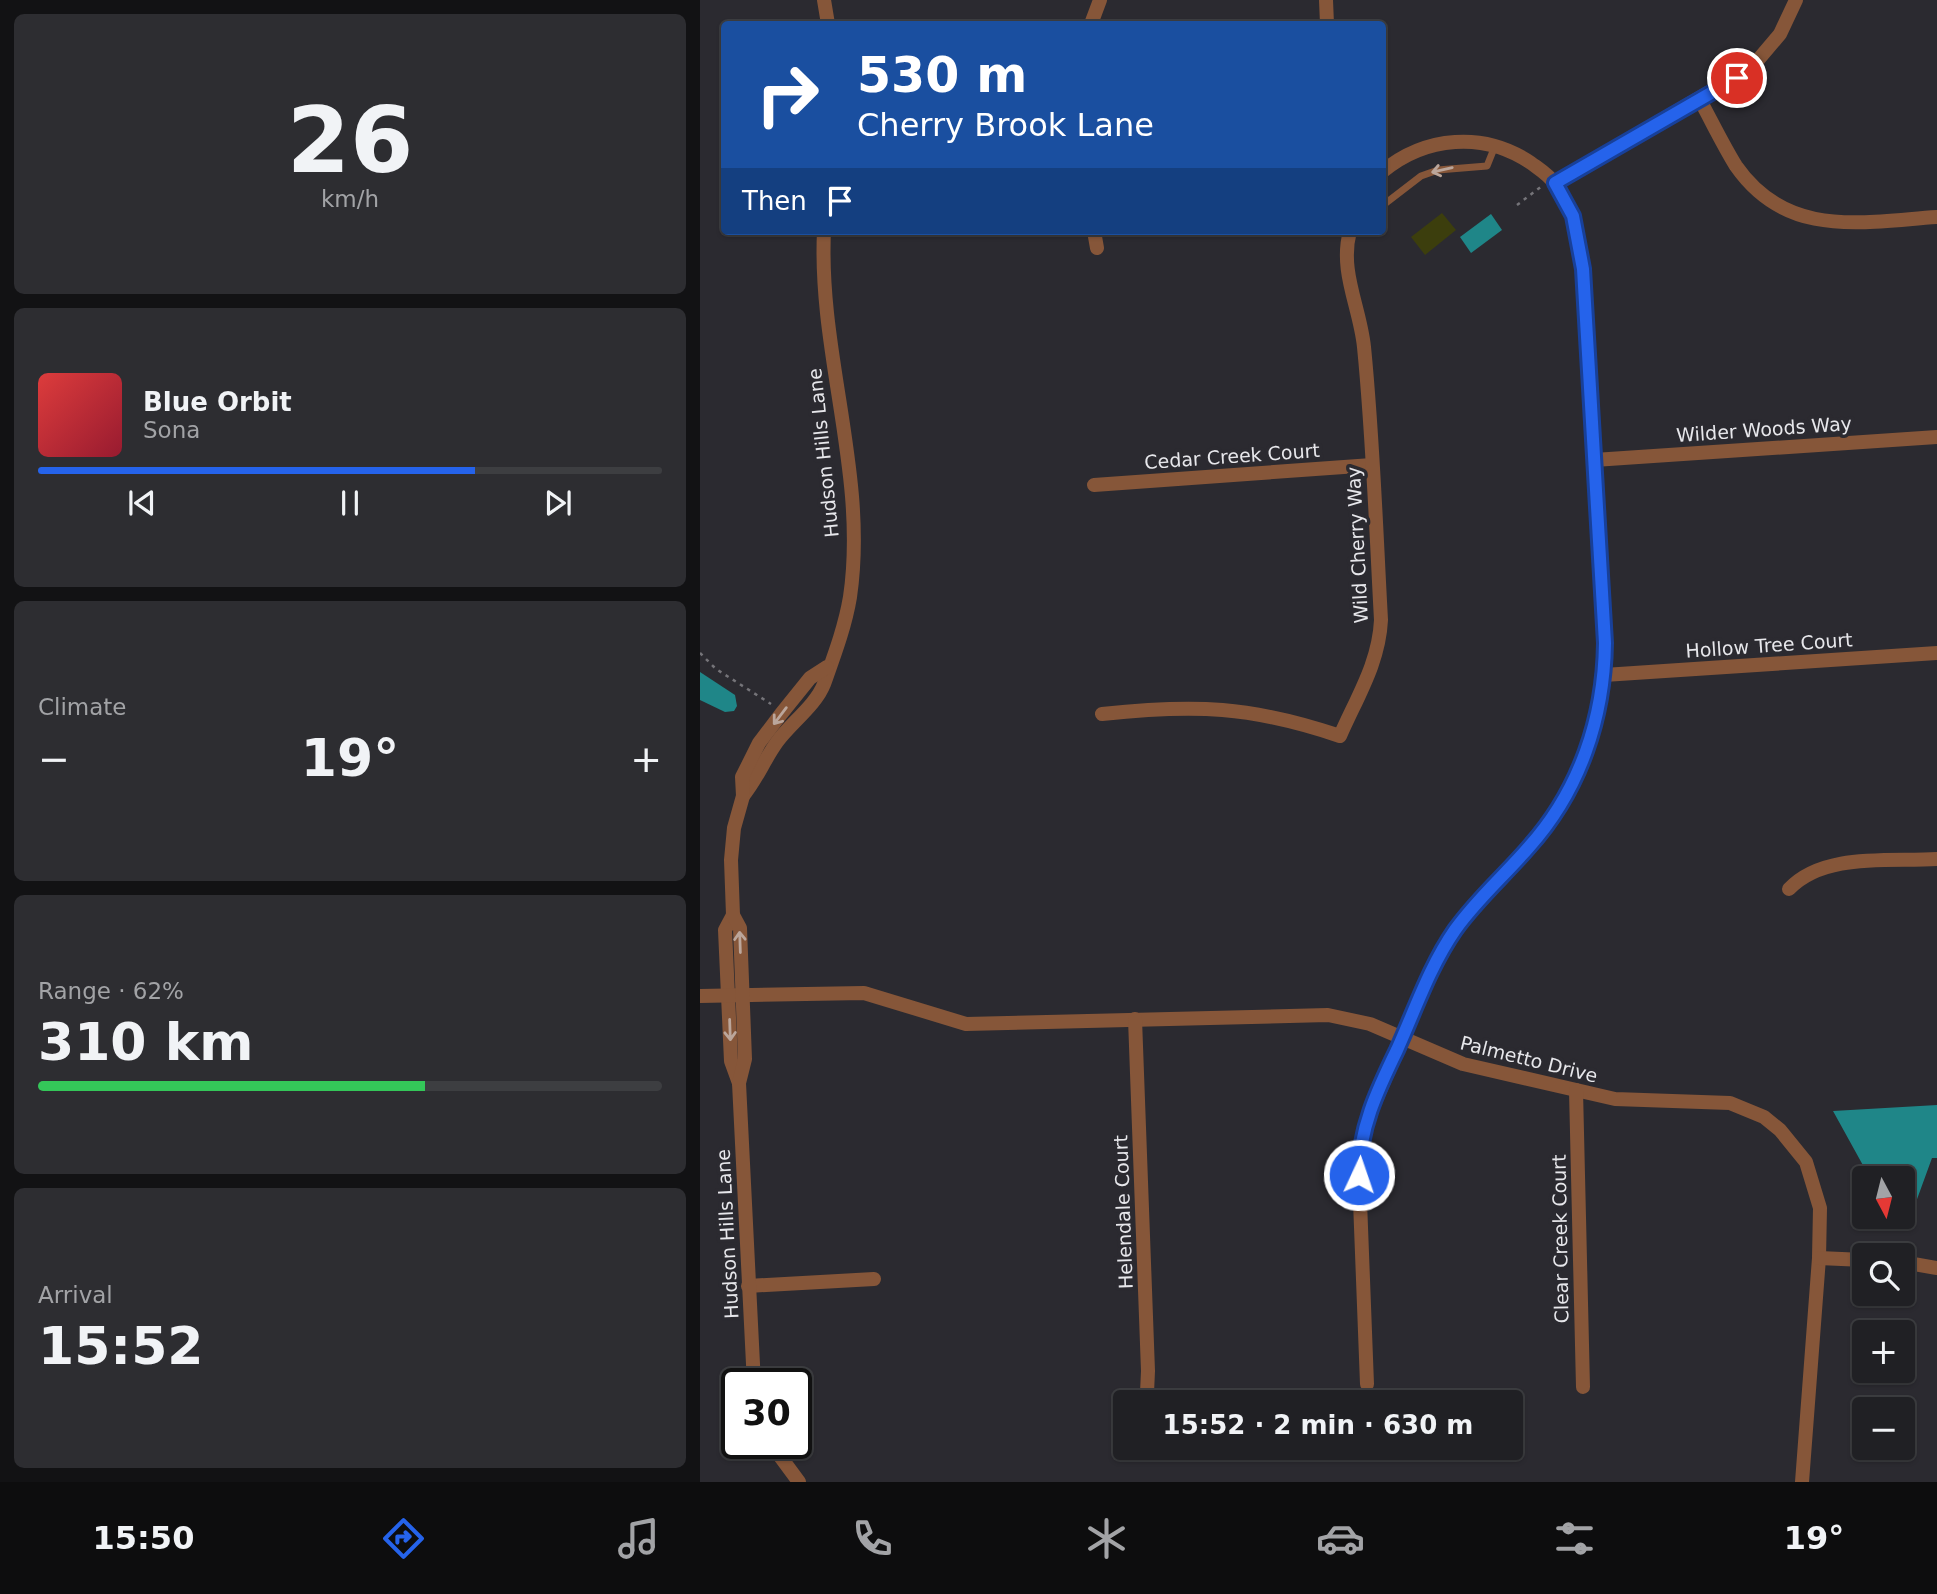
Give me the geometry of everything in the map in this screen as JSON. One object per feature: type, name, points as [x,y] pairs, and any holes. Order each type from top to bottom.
[{"type":"street","points":[[824,0],[828,21]]},
{"type":"street","points":[[1092,21],[1100,0]]},
{"type":"street","points":[[1326,0],[1327,21]]},
{"type":"street","points":[[1549,184],[1737,78],[1767,52],[1780,34],[1796,0]]},
{"type":"street","points":[[1700,100],[1736,165],[1749,182],[1765,196],[1798,216],[1840,223],[1937,217]]},
{"type":"street","points":[[1367,1384],[1359,1156],[1371,1105],[1454,932],[1481,897],[1542,832],[1569,791],[1595,725],[1604,675],[1580,240],[1573,216],[1549,184],[1521,156],[1496,145],[1453,141],[1434,144],[1399,159],[1386,169]]},
{"type":"street","name":"Hudson Hills Lane","points":[[753,1368],[739,1083],[745,1059],[735,994],[740,928],[733,915],[731,860],[734,828],[743,796],[757,779],[776,743],[823,686],[827,667],[844,627],[853,564],[849,489],[825,308],[822,269],[824,235]]},
{"type":"street","points":[[1095,235],[1097,248]]},
{"type":"street","name":"Wild Cherry Way","points":[[1102,715],[1196,707],[1226,709],[1305,724],[1340,736],[1369,676],[1380,637],[1364,347],[1348,279],[1346,257],[1349,235]]},
{"type":"street","name":"Wilder Woods Way","points":[[1594,460],[1937,437]]},
{"type":"street","name":"Cedar Creek Court","points":[[1094,485],[1372,465]]},
{"type":"street","name":"Hollow Tree Court","points":[[1604,675],[1937,653]]},
{"type":"street","points":[[1789,889],[1805,874],[1828,866],[1937,859]]},
{"type":"street","name":"Palmetto Drive","points":[[700,996],[864,993],[966,1024],[1328,1016],[1370,1024],[1463,1064],[1638,1101],[1709,1100],[1730,1103],[1764,1117],[1795,1145],[1815,1185],[1820,1208],[1819,1258],[1802,1482]]},
{"type":"street","name":"Helendale Court","points":[[1135,1019],[1147,1390]]},
{"type":"street","name":"Clear Creek Court","points":[[1576,1090],[1583,1387]]},
{"type":"street","points":[[1819,1258],[1852,1259]]},
{"type":"street","points":[[1915,1264],[1937,1268]]},
{"type":"street","points":[[748,1286],[874,1279]]},
{"type":"street","points":[[782,1459],[799,1482]]},
{"type":"lane","points":[[1386,203],[1422,176],[1457,167],[1487,166],[1496,145]]},
{"type":"path","points":[[1517,205],[1549,184]]},
{"type":"path","points":[[700,653],[716,669],[773,706]]},
{"type":"shaded area","points":[[1442,213],[1456,230],[1425,255],[1411,237]]},
{"type":"water","points":[[1491,214],[1502,230],[1471,253],[1460,237]]},
{"type":"water","points":[[700,672],[735,695],[737,706],[734,711],[725,712],[700,700]]},
{"type":"water","points":[[1937,1105],[1937,1158],[1932,1158],[1916,1202],[1915,1166],[1863,1166],[1833,1111]]},
{"type":"route","points":[[1359,1175],[1361,1140],[1371,1105],[1430,976],[1454,932],[1481,897],[1542,832],[1569,791],[1585,758],[1601,695],[1605,643],[1583,269],[1580,240],[1573,216],[1555,183],[1737,78]]}]
